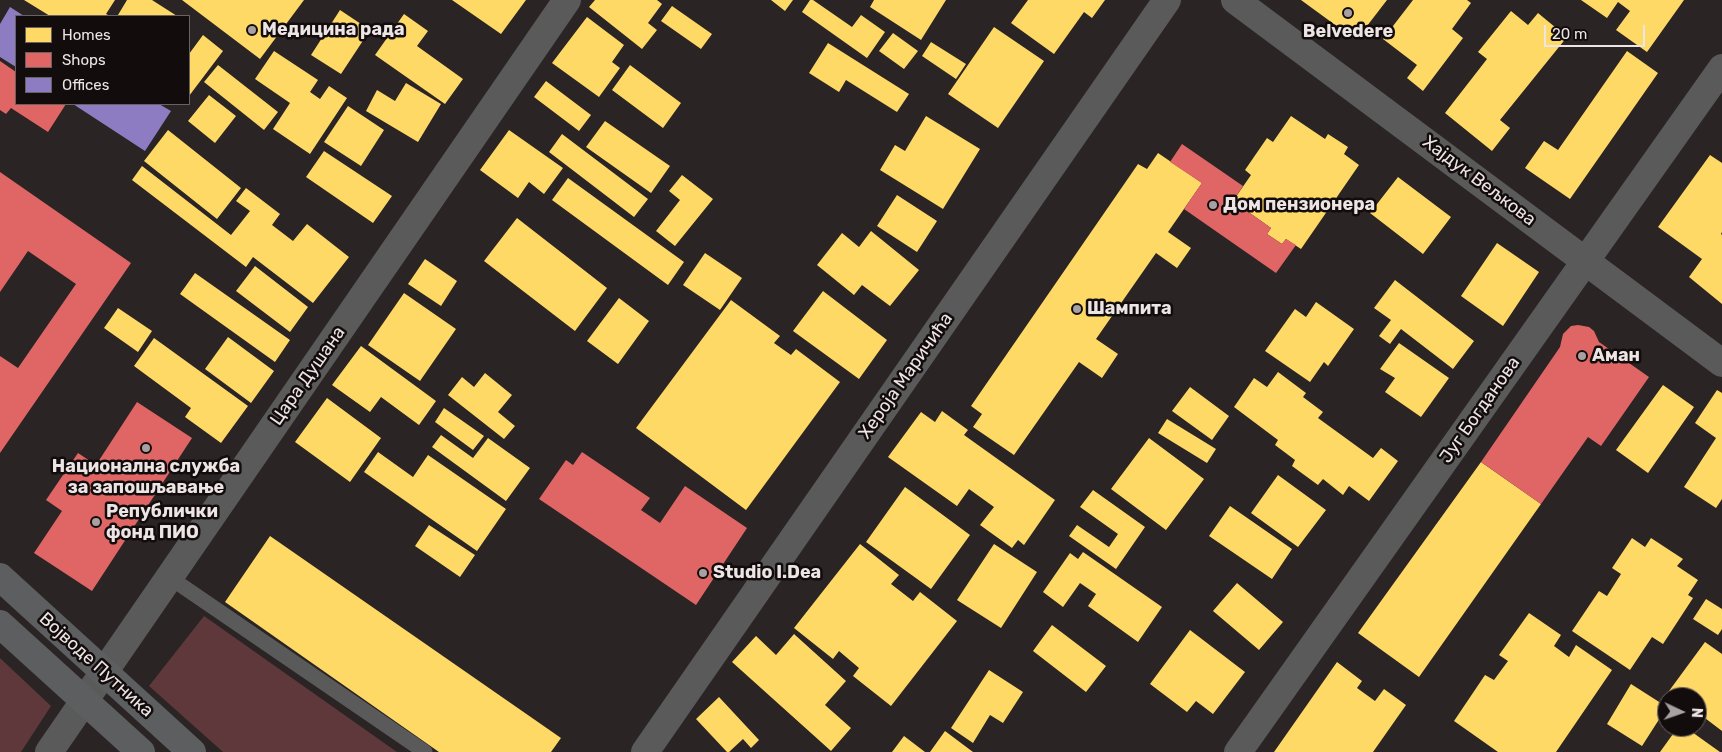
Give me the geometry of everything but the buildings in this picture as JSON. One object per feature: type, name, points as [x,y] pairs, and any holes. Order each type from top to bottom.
[{"type":"main road","name":"Војводе Путника","points":[[0,577],[192,752]]},
{"type":"main road","name":"Војводе Путника","points":[[0,624],[141,752]]},
{"type":"street","name":"Цара Душана","points":[[49,752],[567,0]]},
{"type":"street","name":"Хероја Маричића","points":[[645,752],[1166,0]]},
{"type":"street","name":"Хајдук Вељкова","points":[[1235,0],[1722,363]]},
{"type":"street","name":"Југ Богданова","points":[[1238,752],[1722,68]]},
{"type":"lane","points":[[169,577],[425,752]]},
{"type":"shaded area","points":[[204,616],[397,752],[223,752],[149,686]]},
{"type":"shaded area","points":[[0,658],[51,706],[21,752],[0,752]]},
{"type":"place","name":"Belvedere","points":[[1348,13]]},
{"type":"place","name":"Медицина рада","points":[[252,30]]},
{"type":"place","name":"Дом пензионера","points":[[1213,205]]},
{"type":"place","name":"Шампита","points":[[1077,309]]},
{"type":"place","name":"Аман","points":[[1582,356]]},
{"type":"place","name":"Национална служба за запошљавање","points":[[146,448]]},
{"type":"place","name":"Републички фонд ПИО","points":[[96,522]]},
{"type":"place","name":"Studio I.Dea","points":[[703,573]]}]
